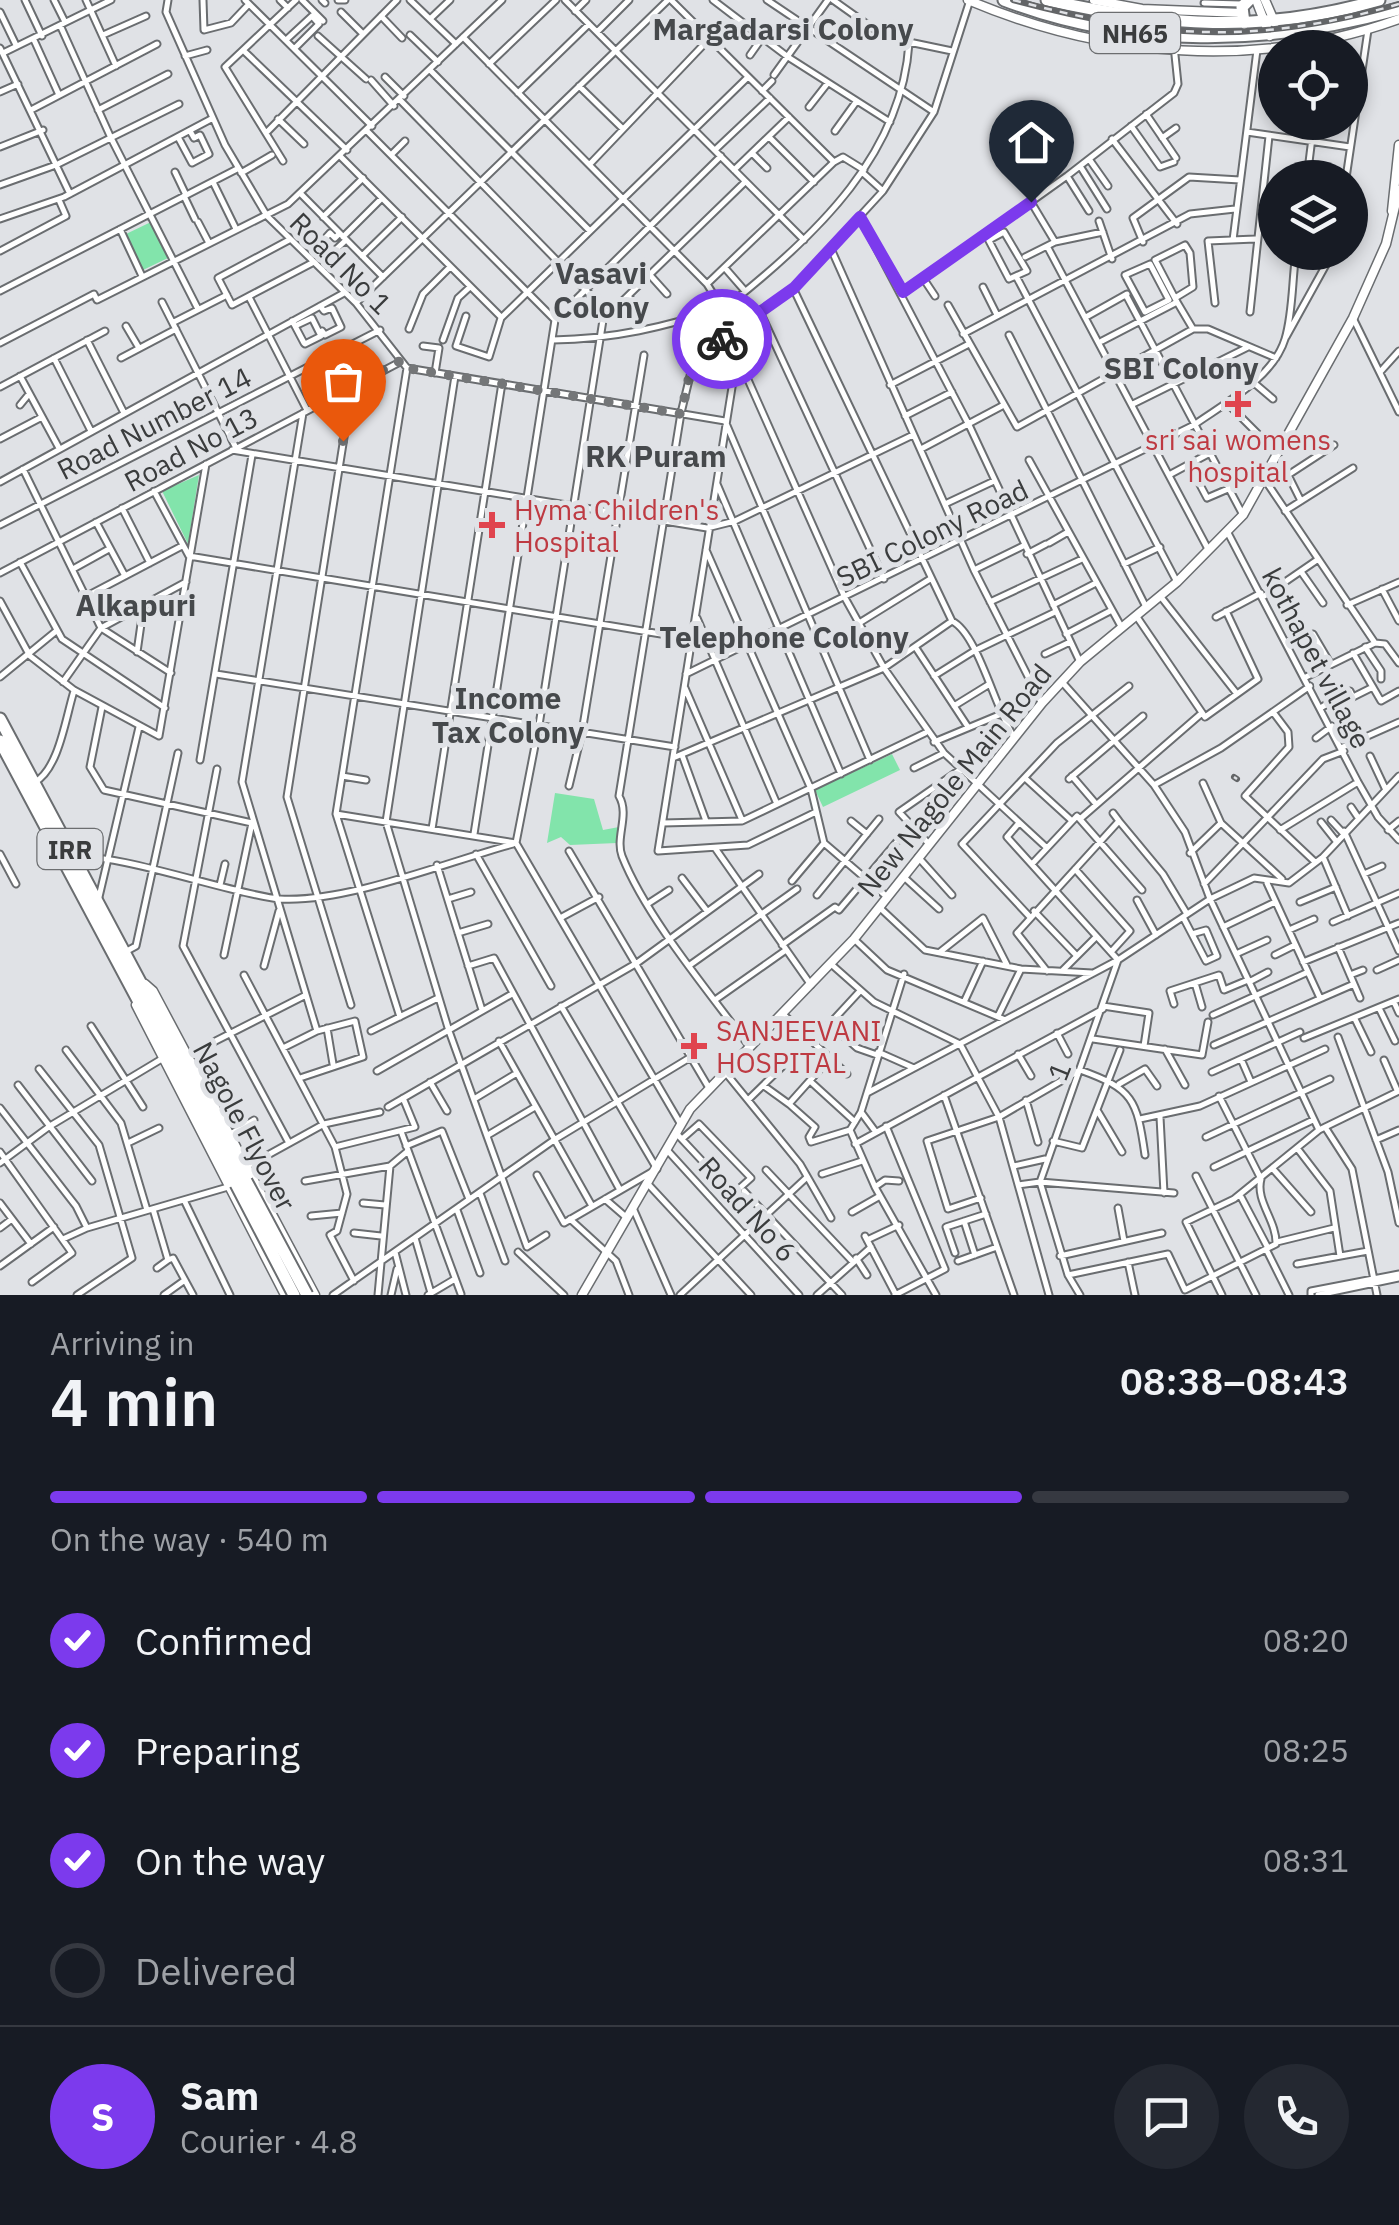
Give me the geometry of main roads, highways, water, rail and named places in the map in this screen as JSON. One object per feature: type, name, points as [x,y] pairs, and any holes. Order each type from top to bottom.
[{"type":"highway","name":"NH65","points":[[1004,0],[1060,19],[1124,32],[1174,36],[1273,29],[1353,3],[1373,1]]},
{"type":"highway","name":"NH65","points":[[1047,0],[1127,18],[1192,25],[1247,8],[1278,30]]},
{"type":"highway","name":"NH65","points":[[1347,30],[1399,9]]},
{"type":"highway","points":[[1124,32],[1127,18]]},
{"type":"highway","name":"IRR","points":[[0,719],[125,952],[137,985]]},
{"type":"highway","name":"IRR","points":[[0,741],[137,985]]},
{"type":"highway","name":"Nagole Flyover","points":[[137,985],[294,1295]]},
{"type":"highway","name":"Nagole Flyover","points":[[239,1180],[307,1295]]},
{"type":"railway","points":[[1013,0],[1113,23],[1206,32],[1298,26],[1399,4]]},
{"type":"place","name":"sri sai womens hospital","points":[[1238,404]]},
{"type":"place","name":"Hyma Children's Hospital","points":[[492,525]]},
{"type":"place","name":"SANJEEVANI HOSPITAL","points":[[694,1046]]},
{"type":"district","name":"Margadarsi Colony","points":[[783,28]]},
{"type":"district","name":"Vasavi Colony","points":[[601,289]]},
{"type":"district","name":"SBI Colony","points":[[1181,367]]},
{"type":"district","name":"RK Puram","points":[[656,455]]},
{"type":"district","name":"Alkapuri","points":[[136,604]]},
{"type":"district","name":"Telephone Colony","points":[[784,636]]},
{"type":"district","name":"Income Tax Colony","points":[[508,714]]}]
